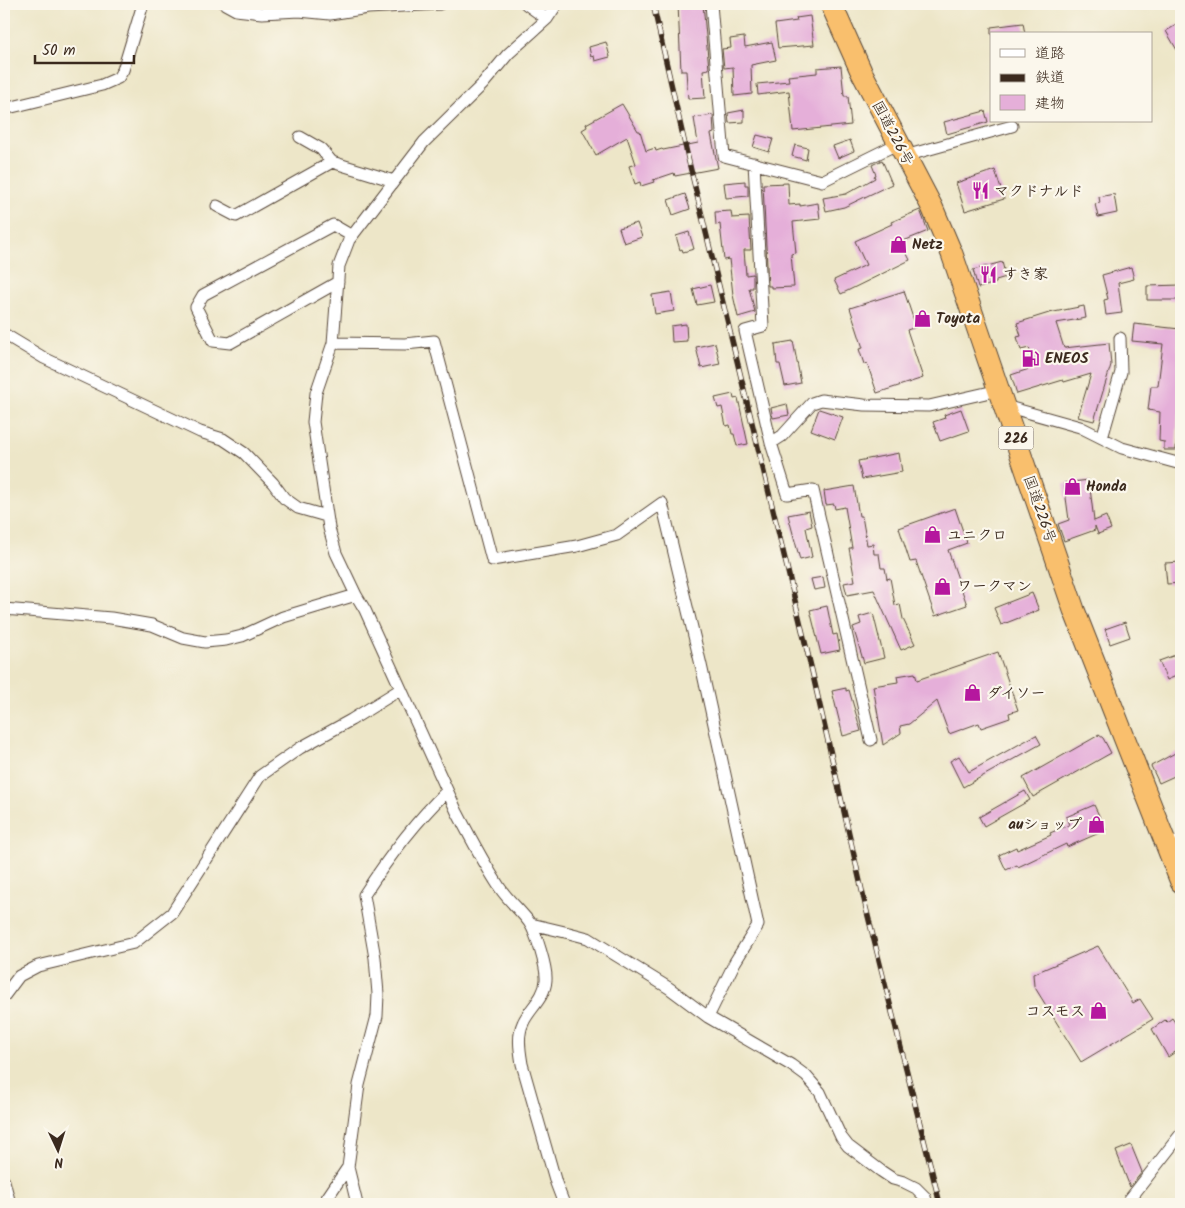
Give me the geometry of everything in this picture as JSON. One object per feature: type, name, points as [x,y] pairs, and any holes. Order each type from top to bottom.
[{"type":"highway","name":"国道226号","points":[[831,4],[861,71],[932,207],[952,254],[1074,610],[1174,843],[1181,882]]},
{"type":"street","points":[[4,108],[102,85],[118,78],[123,70],[143,4]]},
{"type":"street","points":[[225,4],[236,10],[262,13],[300,11],[330,14],[368,8],[440,4]]},
{"type":"street","points":[[526,4],[547,19]]},
{"type":"street","points":[[557,4],[547,19],[508,54],[482,84],[424,142],[349,240],[339,266],[333,343],[316,393],[313,422],[326,516],[336,553],[365,610],[447,791],[471,839],[500,889],[531,924],[539,948],[546,979],[545,989],[533,1010],[523,1022],[519,1048],[556,1183],[564,1204]]},
{"type":"street","points":[[710,4],[724,156],[822,181],[902,149],[1012,126]]},
{"type":"street","points":[[300,137],[322,149],[332,162],[394,181]]},
{"type":"street","points":[[217,206],[236,216],[332,162]]},
{"type":"street","points":[[754,163],[763,326],[745,331],[771,443],[787,494],[813,490],[871,740]]},
{"type":"street","points":[[338,282],[230,343],[213,341],[196,307],[203,295],[333,225],[352,236]]},
{"type":"street","points":[[4,334],[44,358],[200,432],[223,439],[244,453],[273,483],[284,498],[298,508],[326,516]]},
{"type":"street","points":[[1102,438],[1121,372],[1120,338]]},
{"type":"street","points":[[333,343],[405,344],[434,341],[492,560],[577,546],[617,535],[662,503],[702,665],[758,924],[734,962],[708,1016]]},
{"type":"street","points":[[771,443],[782,436],[812,403],[821,400],[864,405],[929,406],[1002,398],[1080,427],[1122,448],[1181,464]]},
{"type":"street","points":[[4,609],[111,618],[152,625],[183,638],[205,642],[242,636],[283,617],[356,595]]},
{"type":"street","points":[[4,996],[19,976],[38,966],[134,943],[157,927],[172,913],[260,776],[300,748],[352,720],[401,689]]},
{"type":"street","points":[[357,1204],[348,1167],[360,1085],[377,1016],[375,958],[364,895],[380,870],[409,832],[447,791]]},
{"type":"street","points":[[531,924],[588,938],[669,988],[708,1016],[791,1065],[806,1076],[826,1101],[837,1128],[848,1146],[881,1172],[916,1188],[925,1197],[928,1204]]},
{"type":"street","points":[[1126,1204],[1181,1134]]},
{"type":"street","points":[[323,1204],[348,1167]]},
{"type":"street","points":[[4,1181],[10,1204]]},
{"type":"building","points":[[678,4],[703,4],[709,69],[703,70],[705,98],[688,99],[686,71],[681,71]]},
{"type":"building","points":[[810,16],[814,45],[778,48],[775,24],[797,21],[796,18]]},
{"type":"building","points":[[1023,23],[1025,32],[991,32],[991,27]]},
{"type":"building","points":[[1178,24],[1181,31],[1181,57],[1166,31]]},
{"type":"building","points":[[744,37],[745,47],[772,42],[776,60],[751,65],[752,94],[734,96],[733,67],[724,68],[722,49],[731,48],[730,39]]},
{"type":"building","points":[[606,42],[610,57],[595,61],[594,56],[591,57],[589,47]]},
{"type":"building","points":[[841,66],[844,96],[848,96],[851,125],[793,131],[789,91],[758,95],[757,84],[789,81],[788,76],[817,73],[817,68]]},
{"type":"building","points":[[622,104],[638,131],[640,131],[646,151],[655,148],[656,151],[663,150],[698,143],[694,118],[713,115],[714,133],[711,134],[718,168],[675,176],[674,173],[641,186],[640,182],[635,184],[629,166],[636,164],[627,137],[596,155],[582,130],[587,127],[586,124]]},
{"type":"building","points":[[744,110],[744,122],[729,123],[728,113]]},
{"type":"building","points":[[985,111],[988,122],[947,134],[944,122]]},
{"type":"building","points":[[757,135],[773,139],[769,152],[753,147]]},
{"type":"building","points":[[850,140],[854,151],[838,158],[833,146]]},
{"type":"building","points":[[795,145],[808,148],[806,160],[792,156]]},
{"type":"building","points":[[882,160],[892,184],[844,207],[826,211],[823,198],[846,194],[875,178],[874,176],[876,175],[872,165]]},
{"type":"building","name":"マクドナルド","points":[[995,170],[1004,199],[965,211],[956,183]]},
{"type":"building","points":[[745,181],[745,185],[748,185],[748,196],[726,198],[724,183]]},
{"type":"building","points":[[788,183],[789,205],[800,204],[800,206],[818,203],[820,219],[793,222],[796,253],[791,254],[794,287],[771,288],[771,286],[768,286],[763,184]]},
{"type":"building","points":[[685,194],[690,209],[673,215],[668,200]]},
{"type":"building","points":[[1114,194],[1117,213],[1098,217],[1095,204],[1100,203],[1099,197]]},
{"type":"building","points":[[920,210],[928,231],[901,242],[910,260],[841,294],[834,280],[866,265],[855,241],[892,224],[891,222]]},
{"type":"building","points":[[731,211],[732,218],[749,217],[751,250],[744,250],[746,275],[753,274],[753,288],[749,288],[755,312],[738,317],[733,295],[729,259],[724,260],[720,224],[716,225],[715,212]]},
{"type":"building","points":[[637,223],[642,237],[624,243],[619,228]]},
{"type":"building","points":[[689,232],[694,249],[683,252],[682,249],[680,250],[676,236]]},
{"type":"building","name":"すき家","points":[[1002,262],[1006,277],[996,280],[996,283],[978,288],[973,270]]},
{"type":"building","points":[[1131,267],[1134,279],[1118,283],[1122,313],[1106,315],[1104,300],[1108,299],[1102,275]]},
{"type":"building","points":[[710,285],[714,302],[697,305],[693,289]]},
{"type":"building","points":[[1181,285],[1181,300],[1147,300],[1147,286]]},
{"type":"building","points":[[904,291],[916,327],[907,330],[923,378],[877,393],[867,363],[864,364],[859,349],[863,348],[850,308]]},
{"type":"building","points":[[671,292],[674,311],[655,314],[652,295]]},
{"type":"building","points":[[1084,306],[1086,318],[1056,323],[1064,348],[1109,343],[1111,365],[1094,421],[1078,417],[1091,374],[1064,382],[1063,380],[1017,394],[1011,375],[1035,367],[1029,348],[1021,350],[1017,337],[1021,336],[1017,323],[1049,313]]},
{"type":"building","points":[[686,324],[687,341],[672,342],[671,326]]},
{"type":"building","points":[[1134,324],[1180,329],[1178,351],[1181,351],[1181,414],[1178,414],[1176,450],[1164,450],[1164,442],[1159,441],[1160,412],[1148,410],[1151,386],[1158,386],[1163,344],[1132,341]]},
{"type":"building","points":[[793,341],[801,383],[785,386],[780,364],[777,364],[775,344]]},
{"type":"building","points":[[715,343],[720,364],[701,368],[696,347]]},
{"type":"building","points":[[733,394],[734,399],[738,398],[748,444],[737,446],[730,425],[726,426],[722,407],[718,408],[715,398]]},
{"type":"building","points":[[787,404],[789,415],[773,418],[771,408]]},
{"type":"building","points":[[819,409],[843,417],[835,439],[811,430]]},
{"type":"building","points":[[961,409],[969,431],[940,441],[933,422],[945,418],[944,415]]},
{"type":"building","points":[[899,453],[902,472],[862,479],[858,461]]},
{"type":"building","points":[[1089,480],[1094,521],[1106,516],[1111,529],[1098,534],[1095,526],[1095,530],[1064,541],[1058,524],[1069,520],[1064,483]]},
{"type":"building","points":[[854,486],[859,516],[862,516],[867,545],[873,544],[874,554],[879,554],[881,568],[885,568],[887,579],[890,578],[895,605],[900,604],[903,619],[915,644],[901,650],[874,590],[847,595],[844,583],[855,581],[849,548],[852,548],[845,507],[835,509],[834,504],[826,505],[824,491]]},
{"type":"building","points":[[955,508],[967,543],[948,550],[967,605],[935,616],[916,561],[910,562],[899,528]]},
{"type":"building","points":[[809,511],[812,526],[806,528],[812,557],[800,560],[788,515]]},
{"type":"building","points":[[1181,562],[1181,583],[1167,584],[1165,563]]},
{"type":"building","points":[[823,577],[825,588],[814,590],[811,579]]},
{"type":"building","points":[[1032,593],[1039,610],[1001,625],[994,608]]},
{"type":"building","points":[[827,606],[833,635],[837,634],[840,650],[821,654],[810,610]]},
{"type":"building","points":[[873,613],[884,658],[864,663],[853,627],[861,624],[859,617]]},
{"type":"building","points":[[1125,622],[1130,637],[1110,644],[1105,629]]},
{"type":"building","name":"ダイソー","points":[[998,652],[1018,710],[1009,713],[1010,718],[981,728],[979,723],[949,734],[937,701],[909,724],[900,726],[901,733],[883,745],[873,686],[898,682],[897,676],[915,673],[917,680]]},
{"type":"building","points":[[1181,653],[1181,674],[1167,680],[1159,661]]},
{"type":"building","points":[[846,688],[846,691],[849,690],[861,731],[843,736],[832,691]]},
{"type":"building","points":[[1036,735],[1041,744],[963,787],[950,761],[959,756],[969,772]]},
{"type":"building","points":[[1099,735],[1103,738],[1111,753],[1033,797],[1023,778]]},
{"type":"building","points":[[1177,752],[1181,760],[1181,773],[1159,783],[1151,766]]},
{"type":"building","points":[[1025,791],[1030,800],[984,826],[979,817]]},
{"type":"building","points":[[1094,805],[1106,830],[1067,847],[1066,844],[1018,867],[1017,865],[1006,870],[999,855],[1016,847],[1017,850],[1051,835],[1050,833],[1069,825],[1066,817]]},
{"type":"building","name":"コスモス","points":[[1098,946],[1133,1003],[1140,999],[1153,1019],[1081,1062],[1034,986],[1033,974]]},
{"type":"building","points":[[1172,1018],[1176,1024],[1181,1020],[1181,1048],[1168,1057],[1152,1029],[1165,1020],[1167,1022]]},
{"type":"building","points":[[1131,1145],[1142,1172],[1130,1187],[1116,1151]]},
{"type":"railway","points":[[653,4],[688,158],[812,671],[866,908],[940,1204]]},
{"type":"place","name":"マクドナルド","points":[[980,191]]},
{"type":"place","name":"Netz","points":[[898,244]]},
{"type":"place","name":"すき家","points":[[989,274]]},
{"type":"place","name":"Toyota","points":[[922,318]]},
{"type":"place","name":"ENEOS","points":[[1031,358]]},
{"type":"place","name":"Honda","points":[[1072,486]]},
{"type":"place","name":"ユニクロ","points":[[933,535]]},
{"type":"place","name":"ワークマン","points":[[943,586]]},
{"type":"place","name":"ダイソー","points":[[973,693]]},
{"type":"place","name":"auショップ","points":[[1096,824]]},
{"type":"place","name":"コスモス","points":[[1099,1011]]}]
